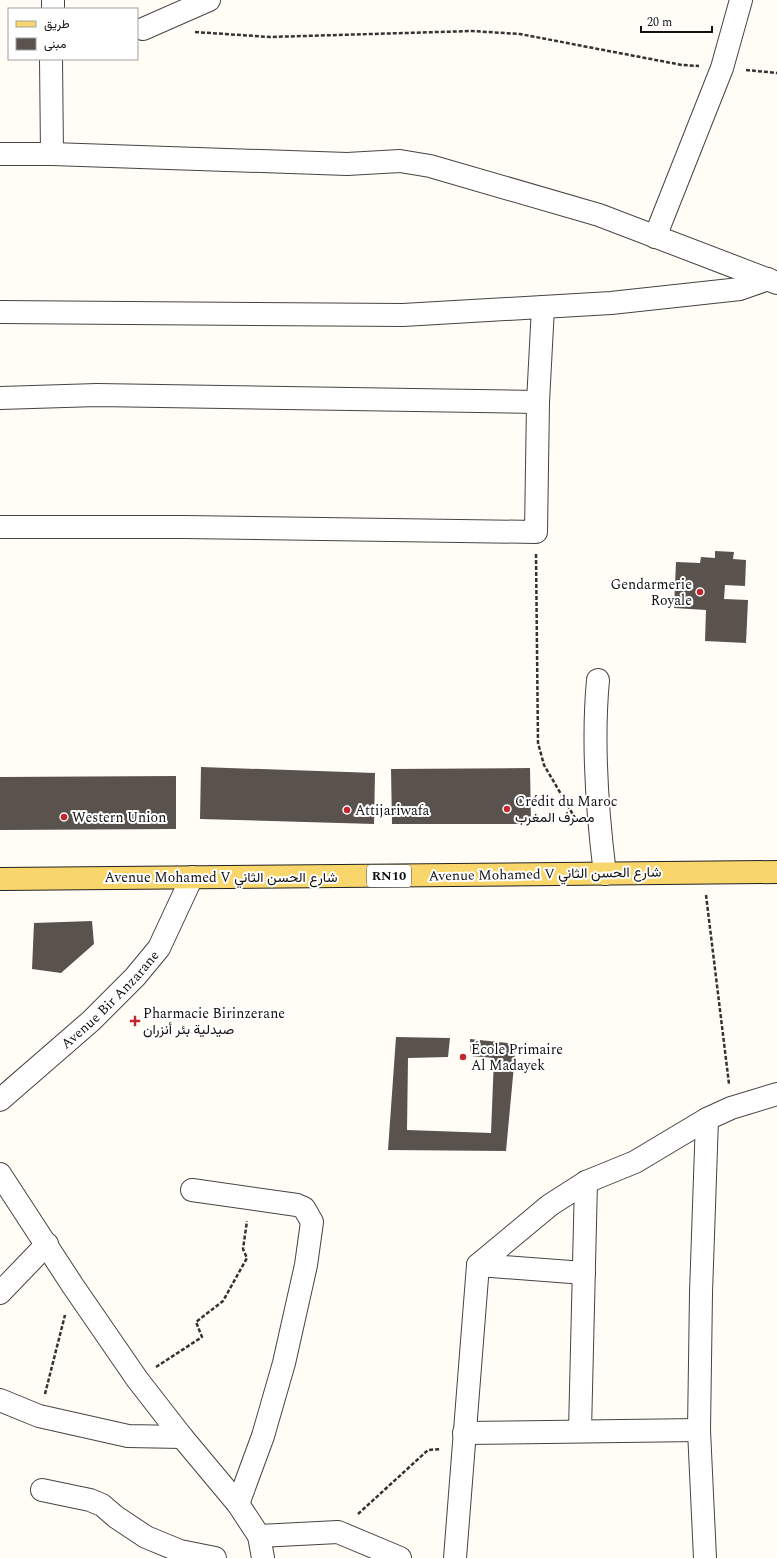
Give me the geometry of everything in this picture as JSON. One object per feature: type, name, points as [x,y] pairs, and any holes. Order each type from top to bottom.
[{"type":"main road","name":"Avenue Mohamed V شارع الحسن الثاني","points":[[0,879],[703,872],[738,874],[777,872]]},
{"type":"street","points":[[143,29],[209,0]]},
{"type":"street","points":[[655,237],[722,68],[741,0]]},
{"type":"street","points":[[51,60],[52,154]]},
{"type":"street","points":[[0,154],[52,154],[347,164],[400,161],[430,166],[599,214],[655,237],[772,281]]},
{"type":"street","points":[[0,312],[403,315],[612,303],[740,289],[772,281]]},
{"type":"street","points":[[0,526],[536,532],[538,402],[543,307]]},
{"type":"street","points":[[0,398],[97,395],[538,402]]},
{"type":"street","points":[[598,680],[595,710],[598,806],[605,874]]},
{"type":"street","name":"Avenue Bir Anzarane","points":[[0,1100],[91,1021],[135,977],[159,948],[192,877]]},
{"type":"street","points":[[455,1558],[463,1440],[478,1265],[550,1205],[586,1182],[635,1162],[708,1119],[732,1108],[777,1094]]},
{"type":"street","points":[[705,1558],[699,1430],[701,1293],[708,1119]]},
{"type":"street","points":[[0,1174],[73,1286],[137,1379],[182,1437],[238,1504],[259,1536],[263,1558]]},
{"type":"street","points":[[580,1431],[586,1182]]},
{"type":"street","points":[[192,1190],[297,1205],[304,1208],[312,1222],[306,1265],[284,1363],[263,1436],[238,1504]]},
{"type":"street","points":[[0,1293],[47,1244]]},
{"type":"street","points":[[478,1265],[584,1273]]},
{"type":"street","points":[[0,1400],[39,1416],[128,1436],[182,1437]]},
{"type":"street","points":[[463,1440],[580,1431],[699,1430]]},
{"type":"street","points":[[42,1490],[96,1502],[146,1537],[180,1551],[215,1558]]},
{"type":"street","points":[[259,1536],[338,1532],[400,1558]]},
{"type":"path","points":[[190,32],[270,37],[472,31],[520,34],[682,65],[777,73]]},
{"type":"path","points":[[536,532],[538,743],[544,764],[577,822]]},
{"type":"path","points":[[703,872],[732,1108]]},
{"type":"path","points":[[137,1379],[202,1337],[196,1322],[223,1301],[247,1258],[243,1249],[250,1199]]},
{"type":"path","points":[[39,1416],[73,1286]]},
{"type":"path","points":[[338,1532],[428,1450],[463,1440]]},
{"type":"building","name":"Gendarmerie Royale","points":[[715,551],[734,552],[733,559],[746,560],[745,586],[725,585],[724,599],[748,600],[746,643],[705,641],[706,610],[674,608],[676,562],[700,563],[701,557],[715,558]]},
{"type":"building","points":[[201,767],[375,773],[374,824],[200,819]]},
{"type":"building","points":[[530,768],[531,824],[392,824],[391,769]]},
{"type":"building","points":[[176,776],[176,829],[0,830],[0,777]]},
{"type":"building","points":[[92,921],[94,944],[61,973],[32,969],[34,923]]},
{"type":"building","points":[[396,1037],[450,1038],[448,1057],[408,1058],[407,1130],[491,1133],[494,1058],[471,1056],[470,1039],[516,1044],[506,1151],[388,1150]]},
{"type":"place","name":"Gendarmerie Royale","points":[[700,592]]},
{"type":"place","name":"Crédit du Maroc مصرف المغرب","points":[[507,809]]},
{"type":"place","name":"Attijariwafa","points":[[347,810]]},
{"type":"place","name":"Western Union","points":[[64,817]]},
{"type":"place","name":"Pharmacie Birinzerane صيدلية بئر أنزران","points":[[135,1021]]},
{"type":"place","name":"École Primaire Al Madayek","points":[[463,1057]]}]
